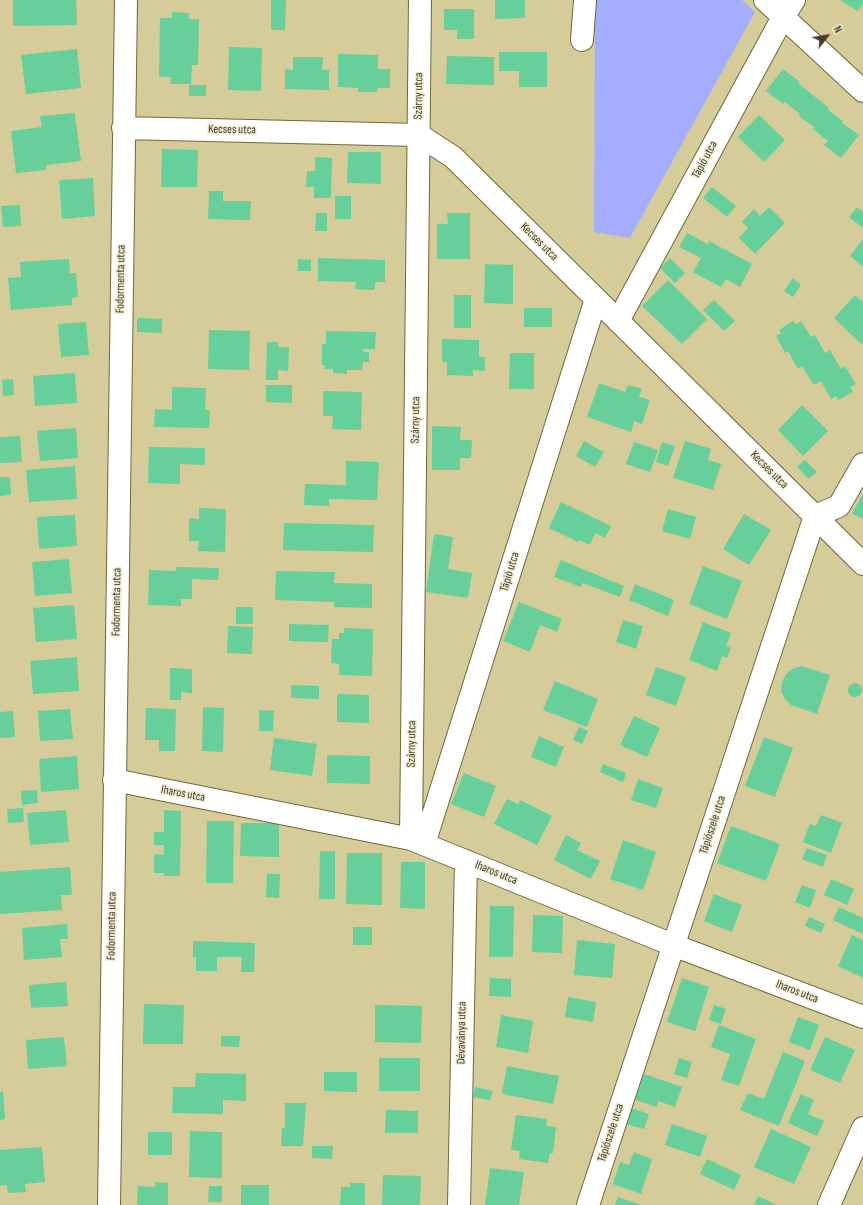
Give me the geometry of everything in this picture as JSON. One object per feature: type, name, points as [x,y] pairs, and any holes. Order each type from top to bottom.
[{"type":"street","name":"Fodormenta utca","points":[[109,1205],[126,0]]},
{"type":"street","name":"Szárny utca","points":[[417,842],[420,0]]},
{"type":"street","points":[[582,40],[585,0]]},
{"type":"street","points":[[764,0],[788,8],[863,91]]},
{"type":"street","name":"Tápió utca","points":[[618,321],[788,8]]},
{"type":"street","name":"Kecses utca","points":[[123,128],[419,135],[453,157],[863,564]]},
{"type":"street","name":"Tápió utca","points":[[417,842],[596,299]]},
{"type":"street","points":[[816,516],[839,506],[863,464]]},
{"type":"street","name":"Tápiószele utca","points":[[588,1205],[816,516]]},
{"type":"street","name":"Iharos utca","points":[[114,780],[417,842],[673,946],[863,1017]]},
{"type":"street","name":"Dévaványa utca","points":[[459,1205],[466,861]]},
{"type":"street","points":[[829,1205],[863,1128]]},
{"type":"shaded area","points":[[595,0],[742,0],[755,12],[630,238],[594,232]]},
{"type":"building","points":[[13,0],[76,0],[77,25],[13,26]]},
{"type":"building","points":[[271,0],[286,0],[285,30],[271,30]]},
{"type":"building","points":[[495,0],[525,0],[525,18],[495,19]]},
{"type":"building","points":[[840,0],[863,0],[863,4],[858,11]]},
{"type":"building","points":[[444,9],[474,9],[474,39],[457,39],[457,30],[444,30]]},
{"type":"building","points":[[172,12],[189,13],[189,19],[199,19],[198,65],[192,65],[191,84],[170,84],[171,77],[159,77],[160,18],[172,18]]},
{"type":"building","points":[[229,47],[262,48],[261,91],[228,90]]},
{"type":"building","points":[[77,49],[81,88],[26,94],[21,55]]},
{"type":"building","points":[[499,52],[547,52],[547,87],[519,87],[519,71],[499,71]]},
{"type":"building","points":[[338,54],[378,55],[378,69],[390,69],[390,88],[378,88],[377,92],[358,92],[358,88],[338,87]]},
{"type":"building","points":[[447,56],[494,57],[494,85],[446,84]]},
{"type":"building","points":[[293,57],[323,57],[322,70],[329,70],[329,90],[285,89],[285,69],[293,70]]},
{"type":"building","points":[[783,69],[829,108],[828,110],[843,121],[842,123],[859,135],[841,158],[824,145],[828,141],[813,129],[814,127],[799,116],[800,114],[785,102],[783,104],[766,91]]},
{"type":"building","points":[[189,85],[206,85],[206,96],[189,96]]},
{"type":"building","points":[[75,113],[81,161],[46,165],[46,170],[16,173],[11,131],[42,127],[40,116]]},
{"type":"building","points":[[759,115],[785,140],[764,162],[738,137]]},
{"type":"building","points":[[162,149],[198,150],[197,187],[161,187]]},
{"type":"building","points":[[348,152],[381,152],[381,184],[347,183]]},
{"type":"building","points":[[315,157],[332,158],[331,198],[314,198],[314,187],[306,187],[307,171],[315,171]]},
{"type":"building","points":[[93,178],[95,216],[62,219],[59,180]]},
{"type":"building","points":[[712,187],[736,206],[727,217],[703,198]]},
{"type":"building","points":[[209,191],[223,191],[223,201],[251,201],[250,220],[208,219]]},
{"type":"building","points":[[335,196],[351,196],[351,219],[335,219]]},
{"type":"building","points":[[20,205],[21,226],[3,227],[1,206]]},
{"type":"building","points":[[769,207],[785,223],[755,254],[739,238],[748,228],[742,222],[754,209],[760,216]]},
{"type":"building","points":[[857,207],[863,212],[863,228],[849,217]]},
{"type":"building","points":[[316,213],[327,213],[327,231],[315,231]]},
{"type":"building","points":[[447,213],[470,213],[470,259],[437,259],[437,224],[448,224]]},
{"type":"building","points":[[687,233],[708,244],[709,241],[752,264],[740,287],[726,279],[721,287],[693,272],[701,258],[679,247]]},
{"type":"building","points":[[863,239],[863,267],[850,256]]},
{"type":"building","points":[[318,258],[385,260],[385,282],[375,282],[375,290],[355,289],[356,282],[318,281]]},
{"type":"building","points":[[670,258],[685,273],[675,283],[660,268]]},
{"type":"building","points":[[69,259],[70,273],[76,273],[78,297],[72,298],[72,305],[11,310],[8,278],[21,277],[20,262]]},
{"type":"building","points":[[298,259],[311,260],[311,271],[298,271]]},
{"type":"building","points":[[485,264],[513,265],[513,304],[484,303]]},
{"type":"building","points":[[793,278],[801,285],[793,297],[784,291]]},
{"type":"building","points":[[668,280],[707,319],[682,344],[642,306]]},
{"type":"building","points":[[454,295],[471,295],[471,328],[454,328]]},
{"type":"building","points":[[855,295],[863,302],[863,342],[861,344],[834,318]]},
{"type":"building","points":[[714,300],[735,321],[724,331],[703,310]]},
{"type":"building","points":[[524,308],[552,308],[552,327],[524,327]]},
{"type":"building","points":[[137,318],[162,319],[162,333],[137,332]]},
{"type":"building","points":[[793,321],[796,324],[801,321],[811,337],[815,335],[825,353],[830,350],[841,369],[845,366],[856,384],[850,387],[853,392],[838,400],[836,396],[831,399],[821,381],[814,385],[802,366],[798,369],[788,351],[785,353],[776,336],[781,333],[779,330]]},
{"type":"building","points":[[86,322],[89,355],[61,357],[58,324]]},
{"type":"building","points":[[209,330],[250,331],[249,370],[208,369]]},
{"type":"building","points":[[326,331],[376,332],[375,349],[363,349],[363,352],[369,352],[369,362],[363,362],[362,370],[347,370],[347,374],[333,373],[333,369],[325,369],[325,365],[322,365],[322,344],[326,344]]},
{"type":"building","points":[[442,339],[479,340],[479,357],[485,357],[485,371],[473,370],[473,376],[447,375],[447,362],[442,362]]},
{"type":"building","points":[[267,342],[278,342],[278,347],[289,347],[288,371],[278,370],[278,380],[266,380]]},
{"type":"building","points":[[510,353],[534,353],[534,389],[509,389]]},
{"type":"building","points":[[75,373],[77,403],[35,406],[33,376]]},
{"type":"building","points":[[13,379],[14,395],[3,396],[2,380]]},
{"type":"building","points":[[599,383],[625,392],[628,385],[642,389],[639,397],[650,400],[642,424],[634,421],[631,432],[587,417]]},
{"type":"building","points":[[266,385],[292,385],[292,403],[266,402]]},
{"type":"building","points":[[172,387],[206,388],[205,410],[210,410],[209,428],[154,427],[155,409],[172,410]]},
{"type":"building","points":[[323,391],[362,392],[361,430],[332,429],[333,416],[323,416]]},
{"type":"building","points":[[802,405],[828,431],[803,456],[778,430]]},
{"type":"building","points":[[432,426],[461,427],[460,440],[472,440],[471,458],[460,458],[460,470],[432,470]]},
{"type":"building","points":[[76,428],[78,458],[40,461],[37,431]]},
{"type":"building","points":[[20,436],[22,462],[0,463],[0,437]]},
{"type":"building","points":[[584,441],[604,452],[595,467],[576,456]]},
{"type":"building","points":[[685,441],[711,449],[708,460],[721,464],[713,490],[673,478]]},
{"type":"building","points":[[634,442],[658,450],[650,472],[626,464]]},
{"type":"building","points":[[662,442],[675,446],[668,466],[656,462]]},
{"type":"building","points":[[149,447],[205,448],[205,465],[180,464],[180,484],[148,483]]},
{"type":"building","points":[[805,460],[817,472],[809,479],[797,467]]},
{"type":"building","points":[[346,461],[379,462],[377,500],[329,499],[329,506],[304,505],[305,484],[346,485]]},
{"type":"building","points":[[75,466],[77,499],[29,502],[26,470]]},
{"type":"building","points":[[0,477],[10,477],[11,495],[0,496]]},
{"type":"building","points":[[863,494],[863,519],[852,513]]},
{"type":"building","points":[[561,502],[611,526],[605,538],[595,533],[590,545],[579,540],[578,542],[549,528]]},
{"type":"building","points":[[199,508],[226,509],[225,552],[198,551],[199,541],[189,541],[189,518],[199,519]]},
{"type":"building","points":[[668,509],[696,517],[690,539],[662,531]]},
{"type":"building","points":[[744,514],[771,530],[749,565],[723,549]]},
{"type":"building","points":[[75,515],[77,546],[39,549],[37,517]]},
{"type":"building","points":[[284,523],[374,525],[373,552],[283,550]]},
{"type":"building","points":[[434,534],[453,537],[448,569],[472,573],[468,598],[426,592]]},
{"type":"building","points":[[69,559],[72,593],[35,596],[32,562]]},
{"type":"building","points":[[561,560],[624,586],[620,597],[582,583],[581,587],[554,577]]},
{"type":"building","points":[[703,566],[742,581],[727,619],[689,604]]},
{"type":"building","points":[[176,567],[219,568],[218,580],[192,579],[192,599],[181,599],[181,606],[148,605],[149,570],[176,571]]},
{"type":"building","points":[[276,571],[335,572],[334,583],[372,584],[372,608],[334,607],[334,602],[275,600]]},
{"type":"building","points":[[635,584],[674,600],[668,616],[629,600]]},
{"type":"building","points":[[519,602],[562,619],[557,632],[540,625],[530,652],[503,641]]},
{"type":"building","points":[[74,605],[77,639],[36,642],[33,608]]},
{"type":"building","points":[[236,607],[253,607],[253,624],[236,624]]},
{"type":"building","points":[[623,620],[643,626],[636,649],[616,642]]},
{"type":"building","points":[[703,622],[731,633],[726,646],[731,648],[727,658],[722,656],[717,671],[689,660]]},
{"type":"building","points":[[289,624],[329,625],[328,642],[289,641]]},
{"type":"building","points":[[228,626],[253,627],[252,654],[227,653]]},
{"type":"building","points":[[344,628],[373,629],[372,676],[339,675],[339,664],[331,663],[332,639],[339,639],[339,633],[344,633]]},
{"type":"building","points":[[77,657],[79,691],[33,694],[30,661]]},
{"type":"building","points":[[801,666],[830,675],[817,714],[791,705],[785,699],[781,691],[782,682],[786,674],[792,669]]},
{"type":"building","points":[[656,667],[686,677],[676,706],[646,695]]},
{"type":"building","points":[[170,668],[192,669],[192,693],[181,692],[181,700],[170,700]]},
{"type":"building","points":[[555,681],[598,699],[587,727],[543,710]]},
{"type":"building","points":[[855,683],[860,685],[862,690],[860,695],[855,697],[850,695],[848,690],[850,685]]},
{"type":"building","points":[[291,685],[319,686],[319,699],[291,698]]},
{"type":"building","points":[[337,694],[369,695],[369,723],[337,722]]},
{"type":"building","points":[[203,707],[224,708],[223,752],[202,751]]},
{"type":"building","points":[[146,708],[176,709],[175,751],[159,751],[159,740],[145,740]]},
{"type":"building","points":[[70,709],[73,739],[40,741],[38,711]]},
{"type":"building","points":[[259,710],[274,711],[273,731],[259,731]]},
{"type":"building","points":[[13,711],[15,737],[0,738],[0,712]]},
{"type":"building","points":[[634,716],[660,728],[647,757],[620,745]]},
{"type":"building","points":[[579,727],[588,731],[582,744],[573,740]]},
{"type":"building","points":[[539,736],[564,747],[556,767],[531,757]]},
{"type":"building","points":[[764,737],[793,748],[775,797],[745,786]]},
{"type":"building","points":[[274,738],[317,744],[312,776],[270,770]]},
{"type":"building","points":[[327,755],[370,756],[370,784],[327,783]]},
{"type":"building","points":[[77,756],[79,789],[41,792],[39,759]]},
{"type":"building","points":[[603,764],[626,773],[623,782],[600,772]]},
{"type":"building","points":[[464,773],[496,786],[484,817],[451,804]]},
{"type":"building","points":[[638,779],[663,788],[656,808],[631,800]]},
{"type":"building","points":[[37,790],[38,803],[22,805],[21,791]]},
{"type":"building","points":[[507,799],[518,804],[520,800],[552,816],[537,845],[494,824]]},
{"type":"building","points":[[23,808],[24,822],[8,823],[7,809]]},
{"type":"building","points":[[66,810],[69,842],[30,845],[27,813]]},
{"type":"building","points":[[164,810],[181,811],[180,876],[164,876],[164,873],[154,873],[154,854],[164,855],[164,845],[154,845],[154,832],[164,832]]},
{"type":"building","points":[[821,815],[842,823],[831,853],[803,842],[810,824],[816,826]]},
{"type":"building","points":[[207,821],[234,821],[233,883],[206,883]]},
{"type":"building","points":[[241,823],[279,823],[279,857],[240,856]]},
{"type":"building","points":[[731,826],[780,844],[766,881],[717,863]]},
{"type":"building","points":[[566,835],[581,843],[577,850],[600,861],[591,879],[554,860]]},
{"type":"building","points":[[623,840],[656,852],[643,890],[610,879]]},
{"type":"building","points":[[807,848],[827,855],[823,867],[802,859]]},
{"type":"building","points":[[320,851],[335,851],[335,899],[319,899]]},
{"type":"building","points":[[347,853],[382,853],[382,905],[346,904]]},
{"type":"building","points":[[401,862],[425,862],[425,909],[400,908]]},
{"type":"building","points":[[70,867],[72,895],[61,895],[62,910],[0,914],[0,872]]},
{"type":"building","points":[[267,874],[280,874],[279,898],[266,897]]},
{"type":"building","points":[[831,879],[854,889],[847,905],[824,895]]},
{"type":"building","points":[[802,885],[816,890],[810,908],[795,902]]},
{"type":"building","points":[[714,894],[742,905],[732,932],[704,921]]},
{"type":"building","points":[[490,906],[514,906],[513,957],[489,957]]},
{"type":"building","points":[[839,907],[863,918],[863,934],[833,920]]},
{"type":"building","points":[[533,915],[563,916],[562,953],[532,952]]},
{"type":"building","points":[[809,917],[825,924],[821,933],[805,926]]},
{"type":"building","points":[[67,924],[68,939],[60,939],[62,957],[24,960],[22,928]]},
{"type":"building","points":[[353,927],[372,927],[372,945],[353,945]]},
{"type":"building","points":[[852,935],[863,940],[863,978],[838,966]]},
{"type":"building","points":[[577,940],[615,944],[612,978],[574,975]]},
{"type":"building","points":[[193,941],[255,943],[254,972],[241,972],[242,957],[217,957],[217,971],[196,971],[196,957],[193,957]]},
{"type":"building","points":[[490,978],[511,979],[511,997],[489,996]]},
{"type":"building","points":[[682,978],[709,987],[695,1031],[667,1022]]},
{"type":"building","points":[[66,982],[68,1006],[31,1008],[29,985]]},
{"type":"building","points":[[568,997],[596,1002],[593,1022],[565,1017]]},
{"type":"building","points":[[144,1004],[184,1005],[183,1044],[143,1044]]},
{"type":"building","points":[[375,1005],[422,1006],[421,1043],[375,1042]]},
{"type":"building","points":[[714,1005],[726,1009],[721,1024],[709,1020]]},
{"type":"building","points":[[501,1015],[533,1021],[528,1053],[496,1047]]},
{"type":"building","points":[[798,1017],[819,1025],[810,1050],[789,1042]]},
{"type":"building","points":[[719,1025],[756,1039],[739,1086],[721,1080],[730,1054],[711,1047]]},
{"type":"building","points":[[221,1036],[240,1036],[239,1047],[221,1046]]},
{"type":"building","points":[[64,1037],[67,1066],[28,1069],[26,1040]]},
{"type":"building","points":[[825,1037],[855,1050],[840,1083],[810,1070]]},
{"type":"building","points":[[783,1052],[805,1061],[779,1126],[740,1110],[748,1093],[764,1099]]},
{"type":"building","points":[[379,1058],[420,1058],[420,1091],[379,1091]]},
{"type":"building","points":[[679,1058],[692,1062],[687,1078],[674,1074]]},
{"type":"building","points":[[507,1066],[559,1076],[553,1104],[502,1094]]},
{"type":"building","points":[[324,1072],[357,1072],[357,1092],[324,1091]]},
{"type":"building","points":[[196,1073],[246,1074],[246,1101],[223,1100],[223,1114],[172,1113],[173,1087],[195,1087]]},
{"type":"building","points":[[644,1074],[682,1087],[675,1107],[658,1101],[657,1107],[635,1100]]},
{"type":"building","points":[[475,1087],[493,1091],[490,1100],[473,1097]]},
{"type":"building","points":[[3,1091],[5,1119],[0,1120],[0,1092]]},
{"type":"building","points":[[801,1094],[814,1100],[808,1114],[824,1121],[817,1136],[788,1123]]},
{"type":"building","points":[[285,1103],[306,1103],[303,1146],[281,1146],[282,1128],[285,1128]]},
{"type":"building","points":[[631,1108],[649,1114],[644,1129],[626,1124]]},
{"type":"building","points":[[386,1110],[418,1111],[418,1133],[385,1133]]},
{"type":"building","points":[[516,1115],[547,1119],[546,1126],[556,1127],[553,1153],[550,1153],[548,1163],[519,1159],[520,1151],[511,1150]]},
{"type":"building","points":[[672,1124],[707,1136],[700,1157],[665,1145]]},
{"type":"building","points":[[771,1129],[811,1147],[794,1184],[754,1167]]},
{"type":"building","points":[[190,1131],[222,1132],[222,1178],[189,1177]]},
{"type":"building","points":[[148,1132],[172,1132],[172,1155],[148,1155]]},
{"type":"building","points":[[312,1146],[333,1146],[332,1159],[312,1158]]},
{"type":"building","points":[[42,1147],[45,1182],[25,1184],[26,1192],[8,1193],[7,1185],[0,1186],[0,1150]]},
{"type":"building","points":[[634,1152],[652,1159],[641,1194],[613,1184],[620,1162],[629,1165]]},
{"type":"building","points":[[707,1159],[741,1175],[734,1190],[700,1174]]},
{"type":"building","points":[[490,1168],[524,1172],[519,1205],[485,1205]]},
{"type":"building","points":[[383,1175],[421,1176],[420,1205],[382,1205]]},
{"type":"building","points":[[155,1182],[168,1183],[168,1205],[137,1205],[138,1186],[155,1187]]},
{"type":"building","points":[[350,1183],[365,1183],[365,1205],[340,1205],[341,1187],[350,1187]]},
{"type":"building","points":[[241,1185],[269,1185],[269,1205],[241,1205]]},
{"type":"building","points":[[209,1186],[222,1186],[222,1202],[208,1202]]},
{"type":"building","points":[[758,1196],[777,1205],[754,1205]]},
{"type":"building","points":[[618,1197],[641,1205],[615,1205]]}]
